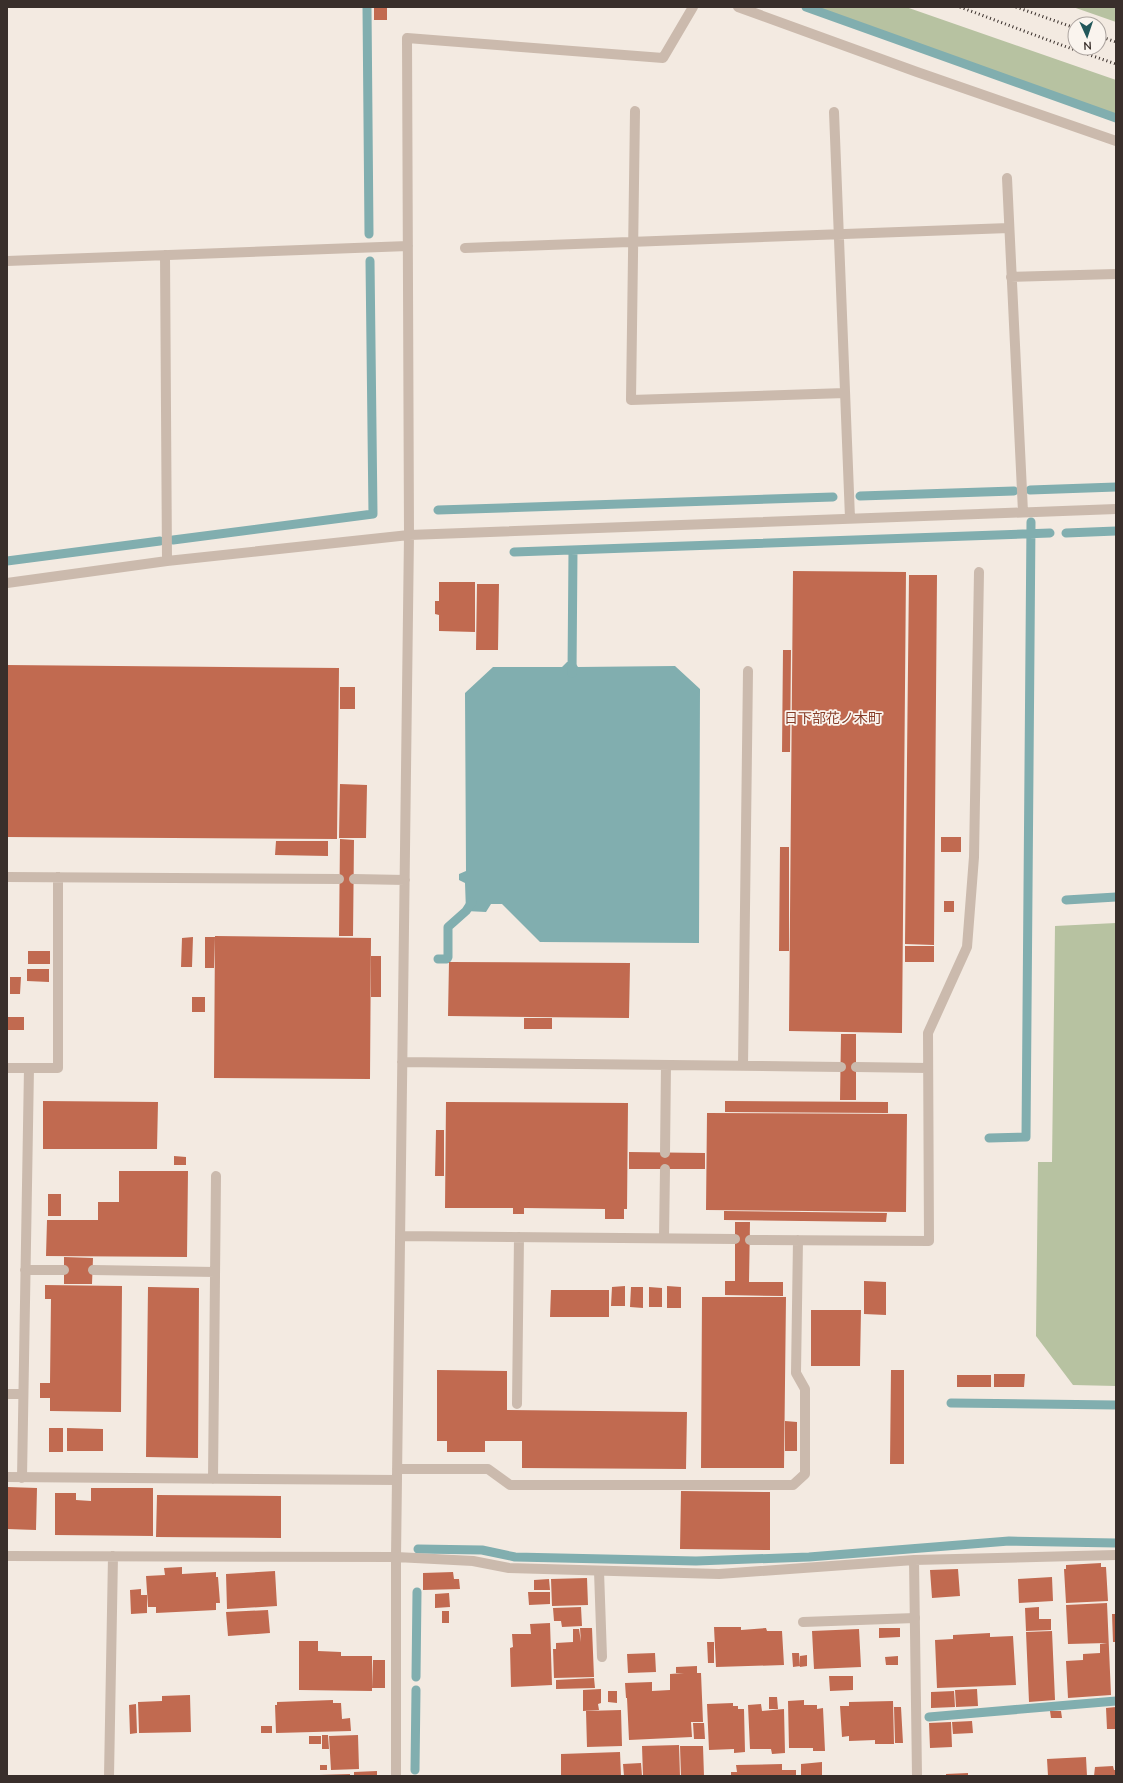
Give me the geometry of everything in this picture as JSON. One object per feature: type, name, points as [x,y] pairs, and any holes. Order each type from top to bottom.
[{"type":"street","points":[[396,1776],[396,1557],[409,535],[407,38],[663,58],[693,7]]},
{"type":"street","points":[[738,7],[917,72],[1116,141]]},
{"type":"street","points":[[635,111],[631,400],[844,392]]},
{"type":"street","points":[[834,112],[850,518]]},
{"type":"street","points":[[1007,178],[1023,512]]},
{"type":"street","points":[[465,248],[1009,228]]},
{"type":"street","points":[[7,261],[408,246]]},
{"type":"street","points":[[165,255],[167,561]]},
{"type":"street","points":[[1011,277],[1116,274]]},
{"type":"street","points":[[7,583],[167,561],[409,535],[1116,509]]},
{"type":"street","points":[[750,1240],[929,1241],[928,1033],[967,947],[974,857],[979,572]]},
{"type":"street","points":[[743,1066],[748,670]]},
{"type":"street","points":[[7,877],[339,879]]},
{"type":"street","points":[[7,1068],[58,1068],[58,877]]},
{"type":"street","points":[[354,879],[405,880]]},
{"type":"street","points":[[402,1062],[841,1067]]},
{"type":"street","points":[[665,1153],[666,1065]]},
{"type":"street","points":[[856,1067],[928,1068]]},
{"type":"street","points":[[22,1478],[29,1068]]},
{"type":"street","points":[[664,1238],[665,1169]]},
{"type":"street","points":[[213,1479],[216,1176]]},
{"type":"street","points":[[400,1236],[735,1240]]},
{"type":"street","points":[[517,1404],[519,1237]]},
{"type":"street","points":[[397,1469],[488,1469],[510,1486],[793,1485],[805,1474],[805,1390],[796,1373],[798,1240]]},
{"type":"street","points":[[25,1270],[64,1270]]},
{"type":"street","points":[[93,1270],[215,1272]]},
{"type":"street","points":[[7,1394],[23,1394]]},
{"type":"street","points":[[7,1478],[397,1480]]},
{"type":"street","points":[[7,1556],[396,1557],[473,1561],[509,1568],[719,1574],[914,1560],[1116,1555]]},
{"type":"street","points":[[109,1776],[113,1556]]},
{"type":"street","points":[[914,1560],[917,1776]]},
{"type":"street","points":[[599,1571],[602,1657]]},
{"type":"street","points":[[803,1622],[915,1618]]},
{"type":"green space","points":[[817,7],[906,7],[1116,80],[1116,115]]},
{"type":"green space","points":[[1073,7],[1116,7],[1116,22],[1107,19],[1107,16],[1099,16]]},
{"type":"green space","points":[[1116,923],[1116,1386],[1073,1385],[1036,1336],[1038,1162],[1052,1162],[1055,926]]},
{"type":"water","points":[[574,661],[578,667],[675,666],[700,689],[699,943],[540,942],[502,904],[491,904],[486,912],[466,911],[465,883],[459,880],[459,874],[466,871],[465,693],[493,667],[562,667],[567,662]]},
{"type":"building","points":[[374,7],[387,7],[387,20],[374,20]]},
{"type":"building","points":[[793,571],[906,572],[902,1033],[789,1031]]},
{"type":"building","points":[[909,575],[937,575],[934,945],[905,944]]},
{"type":"building","points":[[439,582],[475,582],[475,632],[439,631],[439,615],[435,614],[435,601],[439,601]]},
{"type":"building","points":[[477,584],[499,584],[498,650],[476,650]]},
{"type":"building","points":[[783,650],[791,650],[790,752],[782,752]]},
{"type":"building","points":[[7,665],[339,668],[337,839],[7,837]]},
{"type":"building","points":[[340,687],[355,687],[355,709],[340,709]]},
{"type":"building","points":[[340,784],[367,785],[366,838],[339,838]]},
{"type":"building","points":[[941,837],[961,837],[961,852],[941,852]]},
{"type":"building","points":[[340,839],[354,840],[353,936],[339,936]]},
{"type":"building","points":[[276,841],[328,841],[328,856],[275,855]]},
{"type":"building","points":[[780,847],[789,847],[789,951],[779,951]]},
{"type":"building","points":[[944,901],[954,901],[954,912],[944,912]]},
{"type":"building","points":[[215,936],[371,938],[370,1079],[214,1078]]},
{"type":"building","points":[[193,937],[192,967],[181,967],[182,938]]},
{"type":"building","points":[[205,937],[215,937],[214,968],[205,968]]},
{"type":"building","points":[[905,946],[934,946],[934,962],[905,962]]},
{"type":"building","points":[[28,951],[50,951],[50,964],[28,964]]},
{"type":"building","points":[[371,956],[381,956],[381,997],[371,997]]},
{"type":"building","points":[[449,962],[630,963],[629,1018],[448,1016]]},
{"type":"building","points":[[27,969],[49,969],[49,982],[27,981]]},
{"type":"building","points":[[10,977],[21,977],[20,994],[10,994]]},
{"type":"building","points":[[192,997],[205,997],[205,1012],[192,1012]]},
{"type":"building","points":[[7,1017],[24,1017],[24,1030],[7,1030]]},
{"type":"building","points":[[524,1018],[552,1018],[552,1029],[524,1029]]},
{"type":"building","points":[[841,1034],[856,1034],[856,1100],[840,1100]]},
{"type":"building","points":[[43,1101],[158,1102],[157,1149],[43,1149]]},
{"type":"building","points":[[725,1101],[888,1102],[888,1113],[725,1112]]},
{"type":"building","points":[[446,1102],[628,1103],[627,1209],[624,1209],[624,1219],[605,1219],[605,1209],[524,1208],[524,1214],[513,1214],[513,1208],[445,1208]]},
{"type":"building","points":[[707,1113],[907,1114],[906,1212],[706,1210]]},
{"type":"building","points":[[436,1130],[444,1130],[444,1176],[435,1176]]},
{"type":"building","points":[[629,1152],[705,1153],[705,1169],[629,1169]]},
{"type":"building","points":[[174,1156],[186,1157],[186,1165],[174,1165]]},
{"type":"building","points":[[119,1171],[188,1171],[187,1257],[46,1256],[47,1220],[98,1220],[98,1202],[119,1202]]},
{"type":"building","points":[[48,1194],[61,1194],[61,1216],[48,1216]]},
{"type":"building","points":[[724,1211],[887,1213],[886,1222],[724,1220]]},
{"type":"building","points":[[735,1222],[750,1222],[749,1282],[783,1282],[783,1296],[725,1295],[725,1281],[735,1281]]},
{"type":"building","points":[[64,1257],[93,1258],[92,1284],[64,1284]]},
{"type":"building","points":[[864,1281],[886,1282],[886,1315],[864,1314]]},
{"type":"building","points":[[45,1285],[122,1286],[121,1412],[50,1411],[50,1398],[40,1398],[40,1383],[50,1383],[51,1299],[45,1299]]},
{"type":"building","points":[[625,1286],[625,1306],[611,1306],[612,1287]]},
{"type":"building","points":[[667,1286],[681,1287],[681,1308],[667,1308]]},
{"type":"building","points":[[148,1287],[199,1288],[198,1458],[146,1457]]},
{"type":"building","points":[[631,1287],[643,1287],[643,1308],[630,1307]]},
{"type":"building","points":[[649,1287],[662,1288],[662,1307],[649,1307]]},
{"type":"building","points":[[551,1290],[609,1290],[609,1317],[550,1317]]},
{"type":"building","points":[[702,1297],[786,1297],[784,1468],[701,1468]]},
{"type":"building","points":[[811,1310],[861,1310],[860,1366],[811,1366]]},
{"type":"building","points":[[437,1370],[507,1371],[507,1410],[687,1412],[686,1469],[522,1468],[522,1441],[485,1441],[485,1452],[447,1452],[447,1441],[437,1441]]},
{"type":"building","points":[[891,1370],[904,1370],[904,1464],[890,1464]]},
{"type":"building","points":[[994,1374],[1025,1374],[1024,1387],[994,1387]]},
{"type":"building","points":[[957,1375],[991,1375],[991,1387],[957,1387]]},
{"type":"building","points":[[785,1421],[797,1422],[797,1451],[785,1451]]},
{"type":"building","points":[[49,1428],[63,1428],[63,1452],[49,1452]]},
{"type":"building","points":[[67,1428],[103,1429],[103,1451],[67,1451]]},
{"type":"building","points":[[7,1487],[37,1488],[36,1530],[7,1529]]},
{"type":"building","points":[[91,1488],[153,1488],[153,1536],[55,1535],[55,1493],[76,1493],[76,1500],[91,1501]]},
{"type":"building","points":[[681,1491],[770,1492],[770,1550],[680,1549]]},
{"type":"building","points":[[157,1495],[281,1496],[281,1538],[156,1537]]},
{"type":"building","points":[[1101,1563],[1101,1567],[1106,1567],[1108,1601],[1066,1603],[1064,1569],[1066,1569],[1066,1565]]},
{"type":"building","points":[[182,1567],[182,1574],[216,1572],[216,1577],[218,1577],[220,1603],[216,1603],[216,1610],[156,1613],[156,1607],[148,1607],[146,1576],[165,1575],[164,1568]]},
{"type":"building","points":[[958,1569],[960,1596],[932,1598],[930,1570]]},
{"type":"building","points":[[275,1571],[277,1606],[227,1609],[226,1574]]},
{"type":"building","points":[[453,1572],[454,1579],[459,1579],[460,1589],[423,1590],[423,1573]]},
{"type":"building","points":[[1052,1577],[1053,1601],[1019,1603],[1018,1579]]},
{"type":"building","points":[[587,1578],[588,1605],[552,1606],[551,1579]]},
{"type":"building","points":[[549,1579],[550,1590],[534,1590],[534,1580]]},
{"type":"building","points":[[141,1589],[141,1595],[147,1595],[147,1613],[131,1614],[130,1590]]},
{"type":"building","points":[[528,1592],[550,1592],[550,1604],[529,1605]]},
{"type":"building","points":[[449,1593],[450,1607],[435,1608],[435,1594]]},
{"type":"building","points":[[1107,1603],[1111,1695],[1068,1698],[1066,1661],[1083,1660],[1083,1654],[1100,1653],[1100,1644],[1107,1643],[1068,1644],[1066,1605]]},
{"type":"building","points":[[581,1607],[582,1626],[562,1627],[561,1621],[554,1621],[553,1608]]},
{"type":"building","points":[[1039,1607],[1039,1619],[1051,1619],[1051,1630],[1026,1631],[1025,1608]]},
{"type":"building","points":[[268,1610],[270,1633],[228,1636],[226,1612]]},
{"type":"building","points":[[442,1611],[449,1611],[449,1623],[442,1623]]},
{"type":"building","points":[[1112,1614],[1116,1614],[1116,1642],[1113,1642]]},
{"type":"building","points":[[550,1623],[552,1685],[511,1687],[510,1648],[513,1647],[512,1634],[531,1634],[530,1624]]},
{"type":"building","points":[[714,1627],[741,1627],[741,1630],[766,1628],[767,1631],[782,1631],[784,1665],[716,1667]]},
{"type":"building","points":[[580,1628],[592,1628],[594,1677],[554,1678],[553,1649],[556,1649],[556,1643],[573,1642],[573,1629],[579,1629],[581,1642]]},
{"type":"building","points":[[879,1628],[900,1628],[900,1637],[879,1638]]},
{"type":"building","points":[[859,1629],[861,1667],[814,1669],[812,1631]]},
{"type":"building","points":[[1052,1631],[1055,1700],[1029,1702],[1026,1632]]},
{"type":"building","points":[[990,1633],[990,1637],[1013,1636],[1016,1685],[937,1688],[935,1640],[953,1639],[953,1635]]},
{"type":"building","points":[[299,1641],[318,1641],[318,1651],[341,1652],[341,1656],[372,1656],[372,1691],[299,1690]]},
{"type":"building","points":[[707,1642],[714,1642],[714,1663],[708,1663]]},
{"type":"building","points":[[655,1653],[656,1672],[628,1673],[627,1654]]},
{"type":"building","points":[[792,1653],[799,1653],[800,1666],[793,1667]]},
{"type":"building","points":[[807,1655],[807,1666],[800,1667],[800,1656]]},
{"type":"building","points":[[898,1656],[898,1665],[886,1665],[885,1657]]},
{"type":"building","points":[[373,1660],[385,1660],[385,1688],[372,1688]]},
{"type":"building","points":[[697,1666],[697,1673],[701,1673],[703,1722],[691,1722],[692,1737],[629,1740],[625,1683],[652,1682],[652,1691],[670,1690],[670,1674],[684,1673],[676,1673],[676,1667]]},
{"type":"building","points":[[829,1676],[853,1676],[853,1690],[830,1691]]},
{"type":"building","points":[[594,1678],[595,1688],[556,1689],[556,1680]]},
{"type":"building","points":[[601,1689],[601,1703],[598,1704],[599,1710],[583,1711],[583,1690]]},
{"type":"building","points":[[977,1689],[978,1706],[956,1707],[955,1690]]},
{"type":"building","points":[[608,1691],[617,1691],[617,1703],[608,1702]]},
{"type":"building","points":[[954,1691],[955,1707],[931,1708],[931,1692]]},
{"type":"building","points":[[190,1695],[191,1732],[139,1733],[138,1702],[162,1701],[162,1696]]},
{"type":"building","points":[[769,1697],[777,1697],[778,1709],[769,1709]]},
{"type":"building","points":[[333,1700],[333,1703],[341,1703],[342,1719],[350,1718],[351,1731],[276,1733],[275,1705],[277,1705],[277,1702]]},
{"type":"building","points":[[804,1700],[804,1705],[817,1705],[817,1709],[823,1708],[825,1751],[813,1751],[813,1748],[789,1748],[788,1701]]},
{"type":"building","points":[[893,1701],[894,1744],[875,1744],[875,1740],[849,1741],[849,1736],[842,1737],[840,1706],[849,1706],[849,1702]]},
{"type":"building","points":[[733,1703],[733,1706],[738,1706],[738,1709],[744,1709],[745,1752],[734,1753],[734,1749],[709,1750],[707,1704]]},
{"type":"building","points":[[136,1704],[137,1733],[130,1734],[129,1705]]},
{"type":"building","points":[[761,1704],[762,1711],[784,1709],[785,1753],[772,1754],[771,1749],[750,1749],[748,1705]]},
{"type":"building","points":[[894,1707],[901,1707],[903,1743],[895,1743]]},
{"type":"building","points":[[1116,1707],[1116,1729],[1107,1729],[1106,1708]]},
{"type":"building","points":[[621,1710],[622,1746],[587,1747],[586,1711]]},
{"type":"building","points":[[1050,1711],[1061,1711],[1062,1718],[1051,1718]]},
{"type":"building","points":[[972,1721],[973,1733],[953,1734],[952,1722]]},
{"type":"building","points":[[951,1722],[952,1747],[930,1748],[929,1723]]},
{"type":"building","points":[[693,1723],[704,1723],[705,1739],[694,1739]]},
{"type":"building","points":[[261,1726],[272,1726],[272,1733],[261,1733]]},
{"type":"building","points":[[322,1735],[328,1735],[329,1749],[322,1749]]},
{"type":"building","points":[[358,1735],[359,1769],[331,1770],[329,1736]]},
{"type":"building","points":[[309,1736],[321,1736],[321,1744],[309,1744]]},
{"type":"building","points":[[679,1745],[680,1776],[643,1776],[642,1746]]},
{"type":"building","points":[[680,1746],[703,1746],[704,1776],[681,1776]]},
{"type":"building","points":[[620,1752],[621,1776],[561,1776],[561,1754]]},
{"type":"building","points":[[1086,1757],[1087,1776],[1048,1776],[1047,1759]]},
{"type":"building","points":[[822,1762],[822,1776],[801,1776],[801,1764]]},
{"type":"building","points":[[641,1763],[642,1776],[624,1776],[623,1764]]},
{"type":"building","points":[[782,1764],[782,1770],[796,1770],[796,1776],[731,1776],[731,1772],[737,1772],[736,1765]]},
{"type":"building","points":[[320,1765],[327,1765],[327,1770],[320,1770]]},
{"type":"building","points":[[1113,1766],[1114,1770],[1116,1770],[1116,1776],[1094,1776],[1095,1767]]},
{"type":"building","points":[[377,1771],[377,1776],[354,1776],[354,1772]]},
{"type":"building","points":[[968,1773],[968,1776],[946,1776],[946,1774]]},
{"type":"building","points":[[350,1774],[350,1776],[319,1776],[319,1775]]},
{"type":"waterway","points":[[367,7],[369,234]]},
{"type":"waterway","points":[[806,7],[1116,118]]},
{"type":"waterway","points":[[173,540],[373,514],[370,261]]},
{"type":"waterway","points":[[1030,490],[1116,487]]},
{"type":"waterway","points":[[860,496],[1014,491]]},
{"type":"waterway","points":[[438,510],[833,497]]},
{"type":"waterway","points":[[989,1138],[1026,1137],[1031,522]]},
{"type":"waterway","points":[[1066,533],[1116,531]]},
{"type":"waterway","points":[[514,552],[1050,533]]},
{"type":"waterway","points":[[7,561],[160,541]]},
{"type":"waterway","points":[[572,673],[573,550]]},
{"type":"waterway","points":[[1066,900],[1116,897]]},
{"type":"waterway","points":[[438,959],[447,959],[448,957],[448,927],[466,911],[472,902]]},
{"type":"waterway","points":[[951,1403],[1116,1405]]},
{"type":"waterway","points":[[418,1549],[482,1550],[515,1557],[696,1561],[809,1557],[1009,1541],[1116,1543]]},
{"type":"waterway","points":[[416,1677],[417,1592]]},
{"type":"waterway","points":[[415,1770],[416,1690]]},
{"type":"waterway","points":[[929,1717],[1116,1701]]},
{"type":"railway","points":[[960,7],[1116,64]]},
{"type":"railway","points":[[1016,7],[1067,25]]},
{"type":"railway","points":[[1107,39],[1116,42]]},
{"type":"district","name":"日下部花ノ木町","points":[[833,718]]}]
